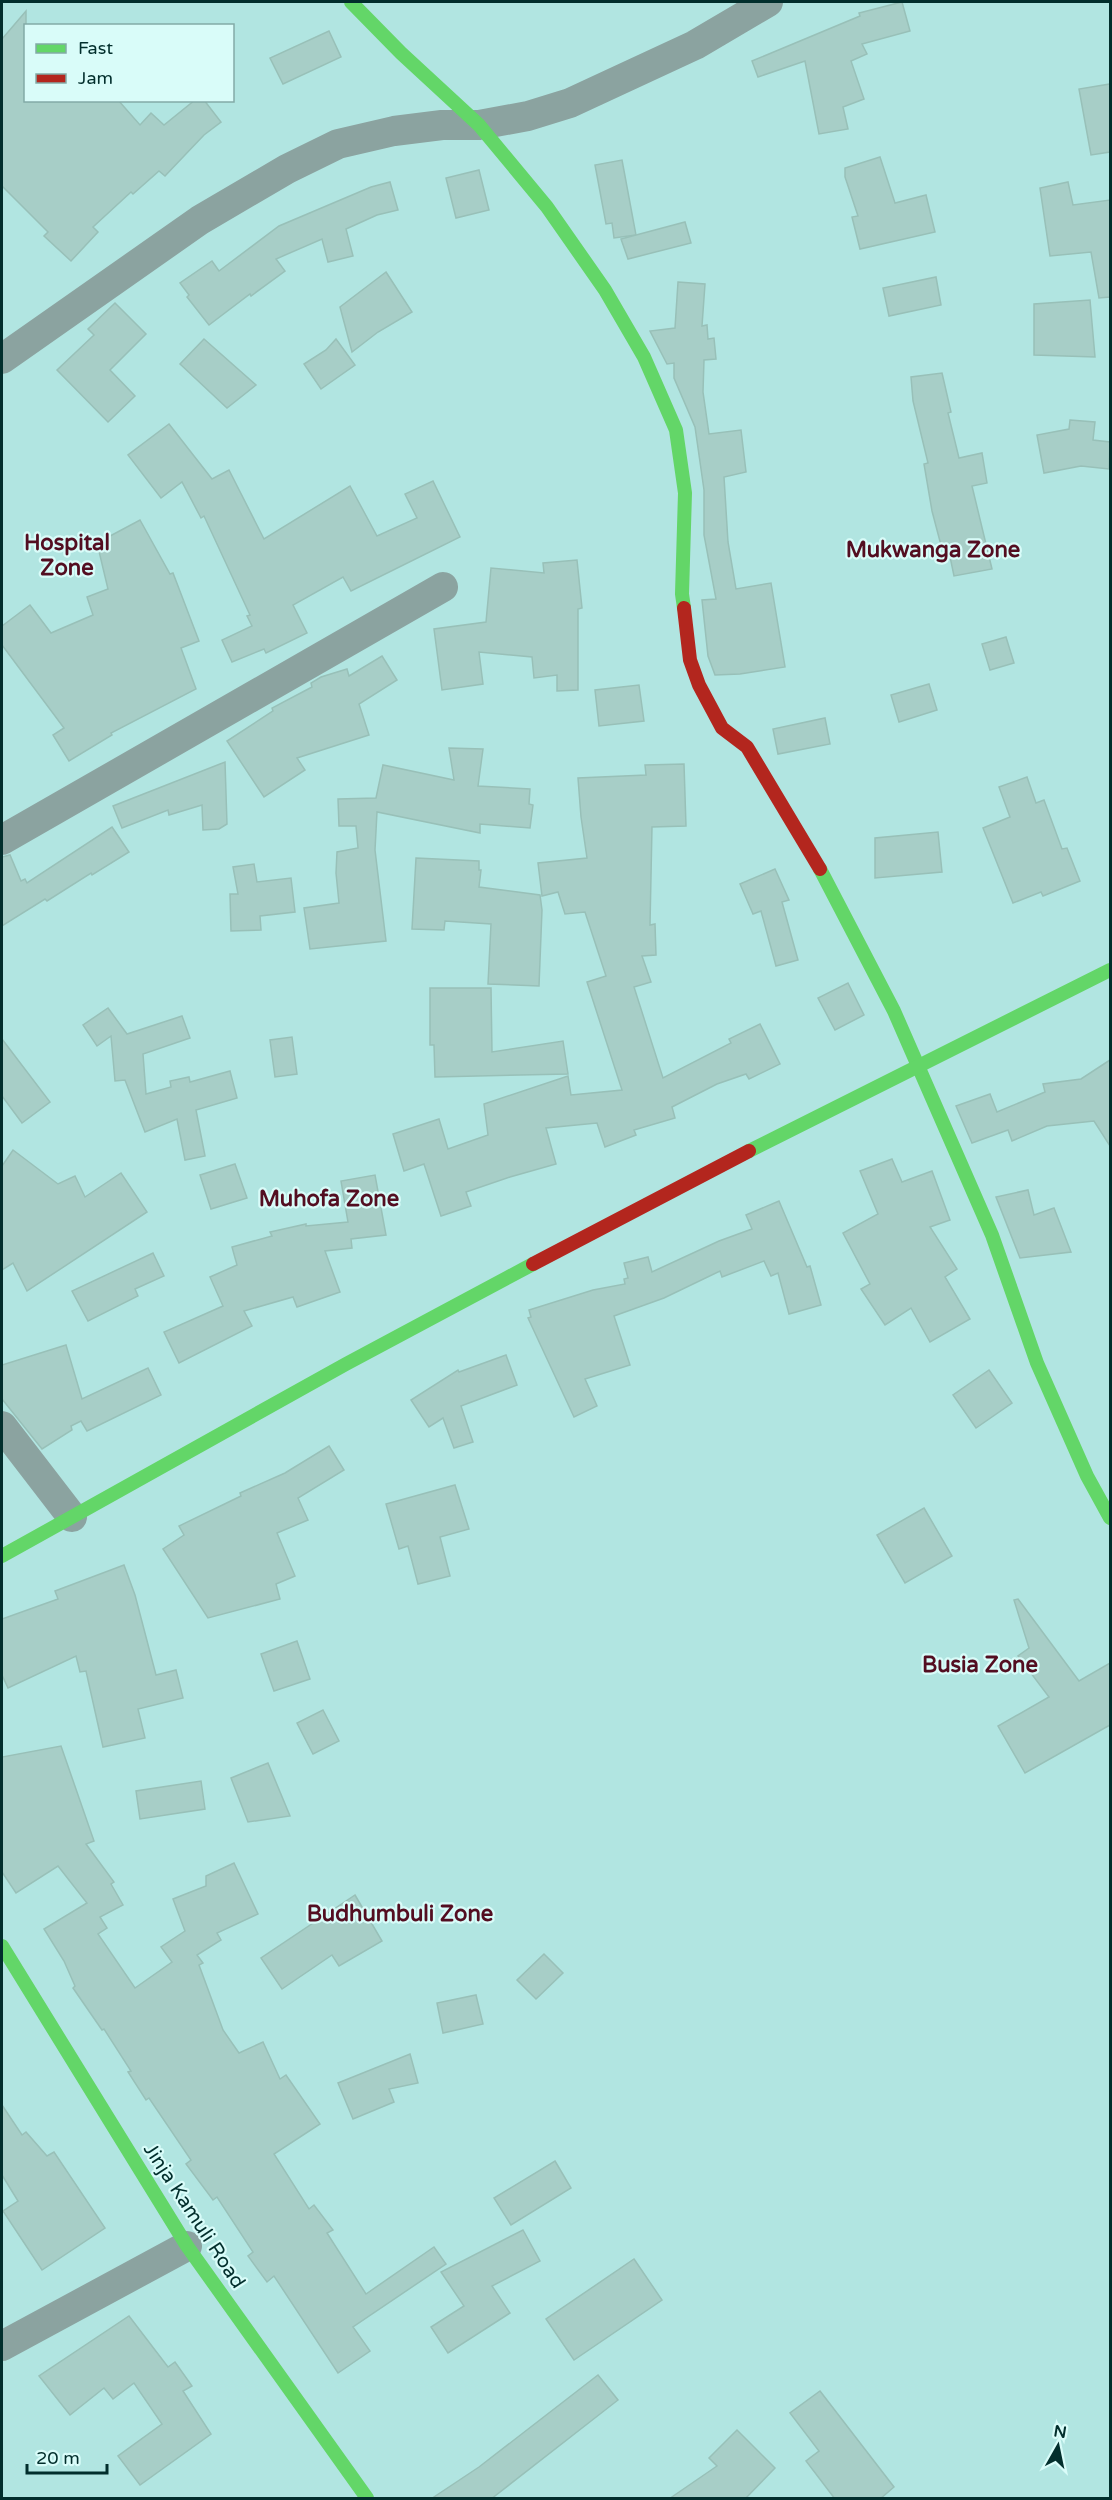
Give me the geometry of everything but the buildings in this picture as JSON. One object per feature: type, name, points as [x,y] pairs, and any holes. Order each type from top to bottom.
[{"type":"main road","points":[[351,2],[401,53],[479,125],[548,207],[605,290],[644,357],[676,430],[685,493],[682,594],[690,660],[699,685],[722,728],[747,747],[800,833],[835,895],[889,1001],[992,1235],[1037,1363],[1087,1476],[1110,1518]]},
{"type":"main road","points":[[2,1556],[346,1364],[655,1198],[1110,970]]},
{"type":"main road","name":"Jinja Kamuli Road","points":[[2,1946],[187,2246],[367,2499]]},
{"type":"street","points":[[2,359],[200,220],[287,169],[338,144],[394,131],[442,125],[479,125],[528,116],[570,103],[695,45],[768,2]]},
{"type":"street","points":[[2,840],[443,587]]},
{"type":"street","points":[[2,1426],[72,1517]]},
{"type":"street","points":[[2,2346],[187,2246]]},
{"type":"traffic: fast","points":[[351,2],[401,53],[479,125],[547,207],[605,290],[644,357],[676,430],[685,493],[682,594],[684,608]]},
{"type":"traffic: fast","points":[[820,869],[894,1011],[992,1235],[1037,1363],[1087,1476],[1110,1518]]},
{"type":"traffic: fast","points":[[749,1151],[1110,970]]},
{"type":"traffic: fast","points":[[2,1556],[346,1364],[533,1264]]},
{"type":"traffic: fast","points":[[2,1946],[187,2246],[367,2498]]},
{"type":"traffic: jam","points":[[684,608],[690,660],[699,685],[722,728],[747,747],[820,869]]},
{"type":"traffic: jam","points":[[533,1264],[749,1151]]},
{"type":"district","name":"Mukwanga Zone","points":[[933,550]]},
{"type":"district","name":"Hospital Zone","points":[[67,556]]},
{"type":"district","name":"Muhofa Zone","points":[[329,1199]]},
{"type":"district","name":"Busia Zone","points":[[980,1665]]},
{"type":"district","name":"Budhumbuli Zone","points":[[400,1914]]}]
